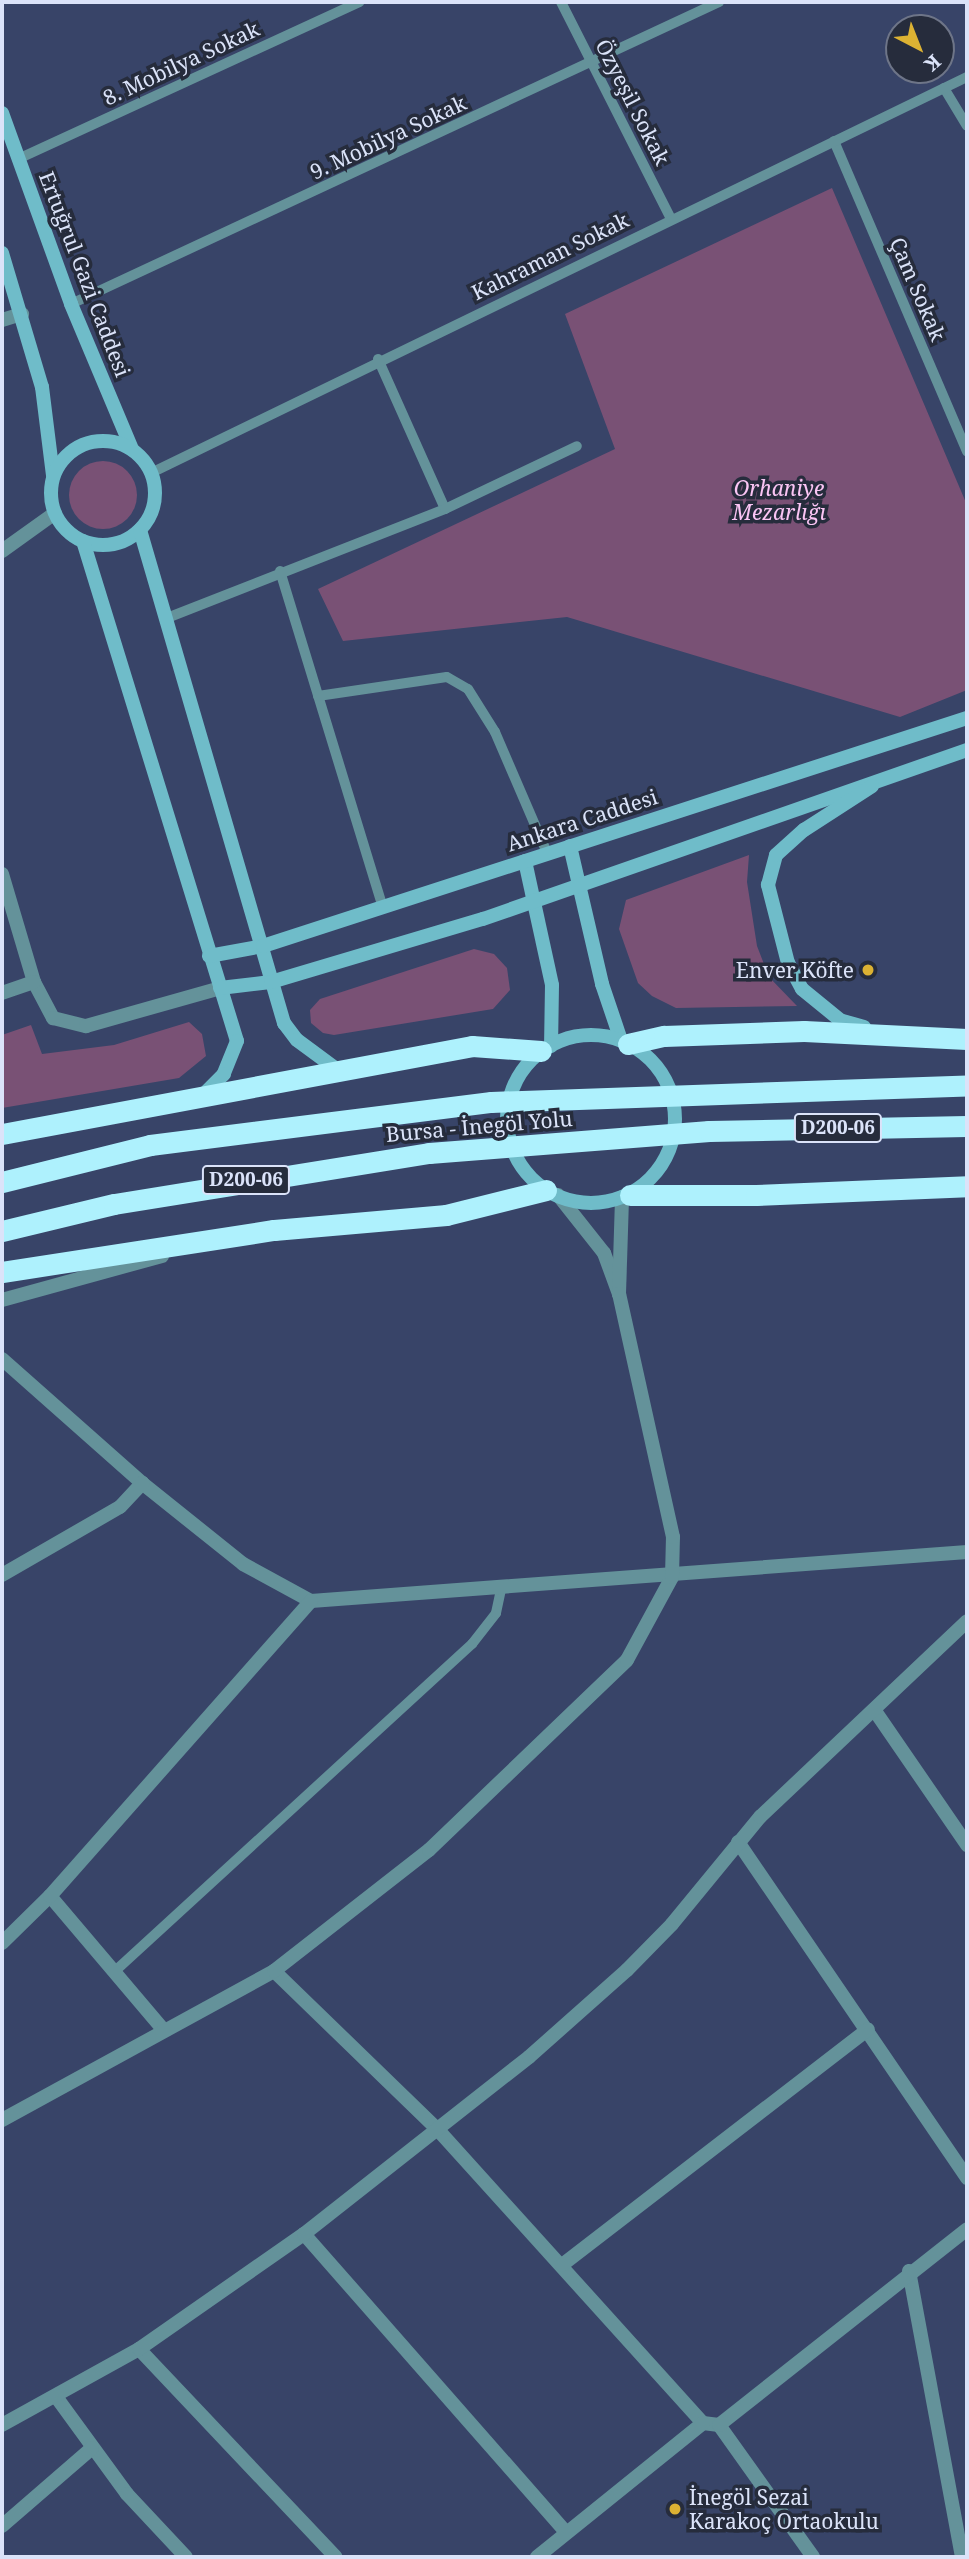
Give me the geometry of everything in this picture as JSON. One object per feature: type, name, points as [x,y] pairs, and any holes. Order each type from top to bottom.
[{"type":"highway","points":[[625,1042],[664,1036],[804,1031],[962,1038]]},
{"type":"highway","points":[[2,1134],[472,1046],[546,1048]]},
{"type":"highway","name":"Bursa - İnegöl Yolu","points":[[2,1182],[150,1145],[491,1102],[711,1090],[967,1085]]},
{"type":"highway","name":"Bursa - İnegöl Yolu","points":[[2,1231],[114,1204],[281,1174],[494,1148],[709,1131],[967,1126]]},
{"type":"highway","points":[[626,1196],[756,1195],[967,1186]]},
{"type":"highway","points":[[2,1272],[235,1236],[446,1215],[552,1192]]},
{"type":"main road","name":"Ertuğrul Gazi Caddesi","points":[[2,113],[71,304],[132,449]]},
{"type":"main road","points":[[2,253],[42,387],[55,513],[61,525],[83,541],[113,544],[140,530],[155,503],[151,472],[132,449],[102,440],[72,450],[53,475]]},
{"type":"main road","points":[[140,530],[284,1023],[297,1040],[340,1071]]},
{"type":"main road","points":[[83,541],[237,1041],[223,1074],[202,1096]]},
{"type":"main road","name":"Ankara Caddesi","points":[[209,956],[262,946],[967,718]]},
{"type":"main road","points":[[220,988],[271,982],[537,899],[892,773],[967,750]]},
{"type":"main road","points":[[892,773],[804,831],[776,855],[768,885],[788,962],[802,989],[840,1020],[896,1036]]},
{"type":"main road","points":[[570,846],[602,984],[625,1042]]},
{"type":"main road","points":[[525,861],[537,899],[552,985],[546,1048]]},
{"type":"main road","points":[[594,1035],[625,1042],[645,1054],[663,1075],[674,1101],[675,1128],[668,1155],[652,1178],[626,1196],[604,1204],[575,1203],[527,1176],[512,1152],[506,1124],[509,1096],[522,1071],[546,1048],[566,1038],[594,1035]]},
{"type":"street","points":[[2,320],[22,314]]},
{"type":"street","points":[[2,551],[55,513]]},
{"type":"street","points":[[2,874],[34,982],[53,1018],[86,1026],[220,988]]},
{"type":"street","points":[[2,993],[34,982]]},
{"type":"street","points":[[2,2120],[162,2028],[274,1971],[429,1850],[627,1660],[672,1577],[673,1537],[619,1294],[604,1254],[552,1192]]},
{"type":"street","points":[[619,1294],[626,1196]]},
{"type":"street","points":[[2,1300],[235,1236]]},
{"type":"street","points":[[2,1359],[142,1483],[243,1564],[311,1601],[501,1590],[967,1552]]},
{"type":"street","points":[[2,1575],[120,1507],[142,1483]]},
{"type":"street","points":[[2,1943],[50,1896],[311,1601]]},
{"type":"street","points":[[2,2425],[57,2398],[139,2349],[304,2234],[439,2131],[627,1970],[672,1924],[738,1842],[967,1621]]},
{"type":"street","points":[[875,1711],[967,1845]]},
{"type":"street","points":[[738,1842],[869,2029],[967,2178]]},
{"type":"street","points":[[50,1896],[162,2028]]},
{"type":"street","points":[[274,1971],[439,2131],[703,2423],[719,2425],[909,2272],[967,2229]]},
{"type":"street","points":[[562,2265],[869,2029]]},
{"type":"street","points":[[304,2234],[566,2532]]},
{"type":"street","points":[[909,2272],[962,2557]]},
{"type":"street","points":[[139,2349],[336,2557]]},
{"type":"street","points":[[57,2398],[92,2448],[186,2557]]},
{"type":"street","points":[[537,2557],[703,2423]]},
{"type":"street","points":[[719,2425],[813,2557]]},
{"type":"street","points":[[2,2526],[92,2448]]},
{"type":"lane","name":"8. Mobilya Sokak","points":[[18,159],[360,2]]},
{"type":"lane","name":"Özyeşil Sokak","points":[[561,2],[671,219]]},
{"type":"lane","name":"9. Mobilya Sokak","points":[[71,304],[592,64],[719,2]]},
{"type":"lane","name":"Kahraman Sokak","points":[[151,472],[379,359],[967,77]]},
{"type":"lane","points":[[944,88],[967,126]]},
{"type":"lane","name":"Çam Sokak","points":[[834,141],[967,452]]},
{"type":"lane","points":[[379,359],[445,509]]},
{"type":"lane","points":[[167,618],[280,570],[445,509],[578,446]]},
{"type":"lane","points":[[280,570],[383,907]]},
{"type":"lane","points":[[318,696],[447,677],[468,689],[495,732],[547,853]]},
{"type":"lane","points":[[114,1972],[472,1644],[496,1613],[501,1590]]},
{"type":"green space","name":"Orhaniye Mezarlığı","points":[[832,188],[967,505],[967,690],[900,717],[567,617],[343,641],[318,589],[615,449],[565,314]]},
{"type":"green space","points":[[103,461],[116,464],[127,471],[134,482],[137,495],[134,508],[127,519],[116,526],[103,529],[90,526],[79,519],[72,508],[69,495],[72,482],[79,471],[90,464]]},
{"type":"green space","points":[[749,855],[747,882],[757,946],[769,977],[797,1006],[676,1008],[652,996],[638,983],[619,929],[626,900]]},
{"type":"green space","points":[[474,949],[494,954],[507,968],[510,990],[493,1009],[334,1035],[323,1033],[311,1023],[310,1010],[320,999]]},
{"type":"green space","points":[[189,1022],[202,1034],[206,1056],[179,1078],[2,1108],[2,1035],[31,1025],[42,1054],[114,1045]]},
{"type":"place","name":"Enver Köfte","points":[[868,970]]},
{"type":"place","name":"İnegöl Sezai Karakoç Ortaokulu","points":[[675,2509]]}]
